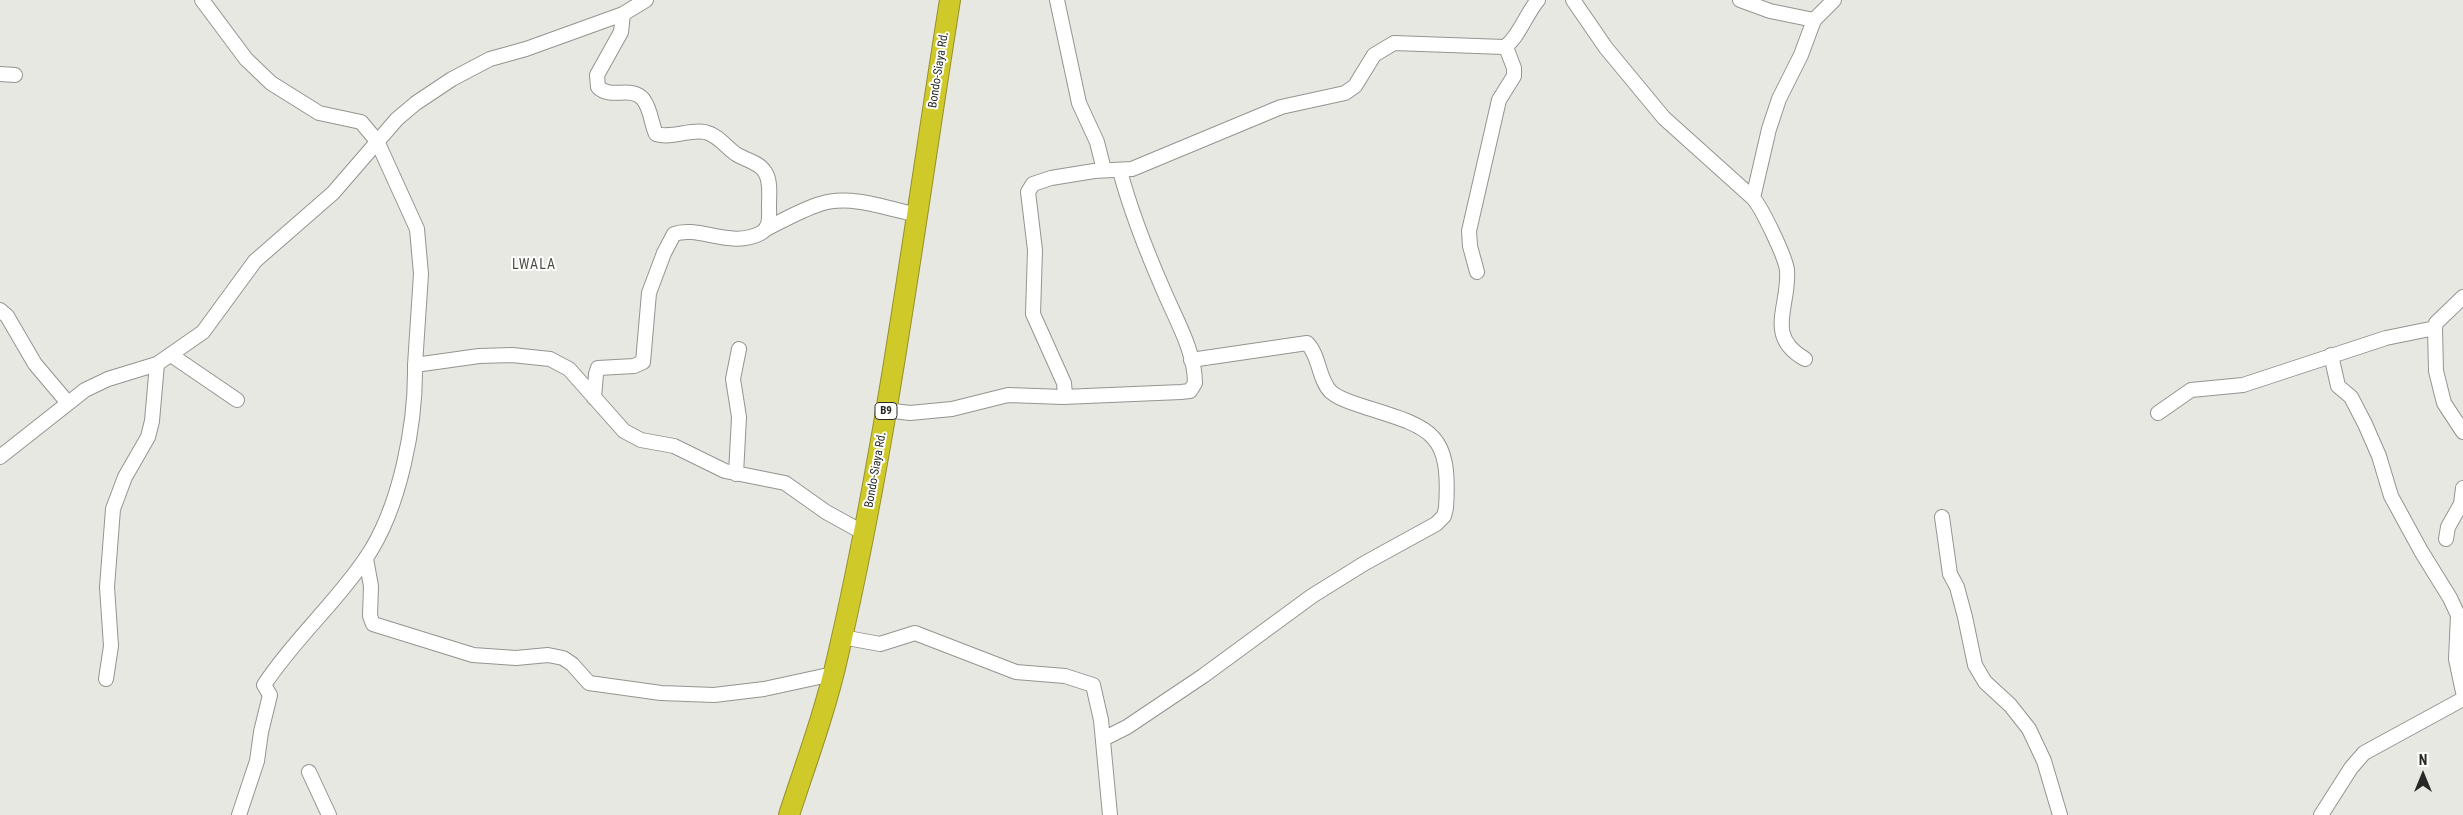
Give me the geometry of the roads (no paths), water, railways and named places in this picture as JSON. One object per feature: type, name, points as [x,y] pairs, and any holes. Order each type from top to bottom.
[{"type":"highway","name":"Bondo-Siaya Rd.","points":[[788,815],[833,674],[864,533],[886,410],[950,0]]},
{"type":"street","points":[[202,0],[246,59],[271,83],[319,112],[361,122],[377,141],[411,212],[418,235],[421,274],[411,439],[386,518],[366,559],[286,652],[264,685],[270,695],[261,732],[257,762],[239,815]]},
{"type":"street","points":[[0,457],[92,386],[156,364],[171,356],[203,332],[255,261],[333,193],[408,108],[475,66],[623,14],[646,0]]},
{"type":"street","points":[[1057,0],[1079,103],[1097,142],[1104,170]]},
{"type":"street","points":[[1506,46],[1538,0]]},
{"type":"street","points":[[1573,0],[1606,48],[1664,118],[1753,198],[1763,212],[1786,267],[1787,290],[1781,323],[1783,339],[1793,352],[1805,358]]},
{"type":"street","points":[[1740,0],[1770,11],[1814,20]]},
{"type":"street","points":[[1753,198],[1773,114],[1801,55],[1814,20],[1834,0]]},
{"type":"street","points":[[623,14],[621,32],[597,75],[598,87],[606,92],[634,93],[642,98],[656,134],[665,136],[705,132],[715,137],[735,154],[761,167],[768,182],[769,219],[766,229]]},
{"type":"street","points":[[1063,397],[1066,391],[1064,383],[1036,324],[1032,308],[1035,250],[1028,192],[1033,184],[1051,178],[1142,166],[1281,108],[1351,90],[1374,55],[1394,43],[1506,46]]},
{"type":"street","points":[[1477,272],[1470,246],[1469,231],[1499,100],[1514,76],[1514,68],[1506,46]]},
{"type":"street","points":[[0,74],[15,75]]},
{"type":"street","points":[[886,410],[910,413],[952,408],[1008,395],[1063,397],[1190,391],[1195,383],[1191,360],[1183,335],[1135,224],[1120,170]]},
{"type":"street","points":[[594,398],[598,368],[634,366],[643,362],[649,293],[664,253],[674,234],[685,232],[723,239],[754,235],[820,204],[836,201],[916,215]]},
{"type":"street","points":[[2463,297],[2440,318],[2435,328],[2436,371],[2444,403],[2463,432]]},
{"type":"street","points":[[0,310],[7,316],[35,364],[68,403]]},
{"type":"street","points":[[2158,413],[2191,390],[2243,385],[2386,338],[2435,328]]},
{"type":"street","points":[[1103,739],[1127,727],[1203,676],[1320,591],[1436,524],[1444,516],[1446,508],[1446,459],[1435,438],[1426,430],[1410,421],[1351,403],[1330,391],[1307,344],[1191,360]]},
{"type":"street","points":[[736,474],[739,417],[733,379],[739,349]]},
{"type":"street","points":[[415,365],[426,365],[467,356],[512,355],[542,357],[564,365],[624,431],[635,438],[674,446],[709,465],[736,474],[785,483],[826,512],[864,533]]},
{"type":"street","points":[[2331,355],[2338,386],[2351,397],[2371,438],[2391,496],[2421,551],[2450,598],[2458,616],[2459,627],[2456,659],[2463,692]]},
{"type":"street","points":[[171,356],[237,400]]},
{"type":"street","points":[[106,679],[111,646],[107,587],[113,509],[126,477],[148,437],[152,421],[156,364]]},
{"type":"street","points":[[2446,539],[2448,527],[2460,504],[2463,488]]},
{"type":"street","points":[[1942,517],[1950,574],[1963,608],[1975,665],[1985,682],[2010,704],[2029,729],[2044,761],[2060,815]]},
{"type":"street","points":[[366,559],[371,586],[370,616],[373,624],[473,655],[516,658],[558,656],[568,661],[584,680],[592,684],[686,695],[737,694],[833,674]]},
{"type":"street","points":[[842,637],[880,644],[915,633],[1016,672],[1065,676],[1094,685],[1103,739],[1110,815]]},
{"type":"street","points":[[2321,815],[2351,768],[2364,754],[2463,699]]},
{"type":"street","points":[[309,772],[329,815]]},
{"type":"district","name":"LWALA","points":[[534,265]]}]
